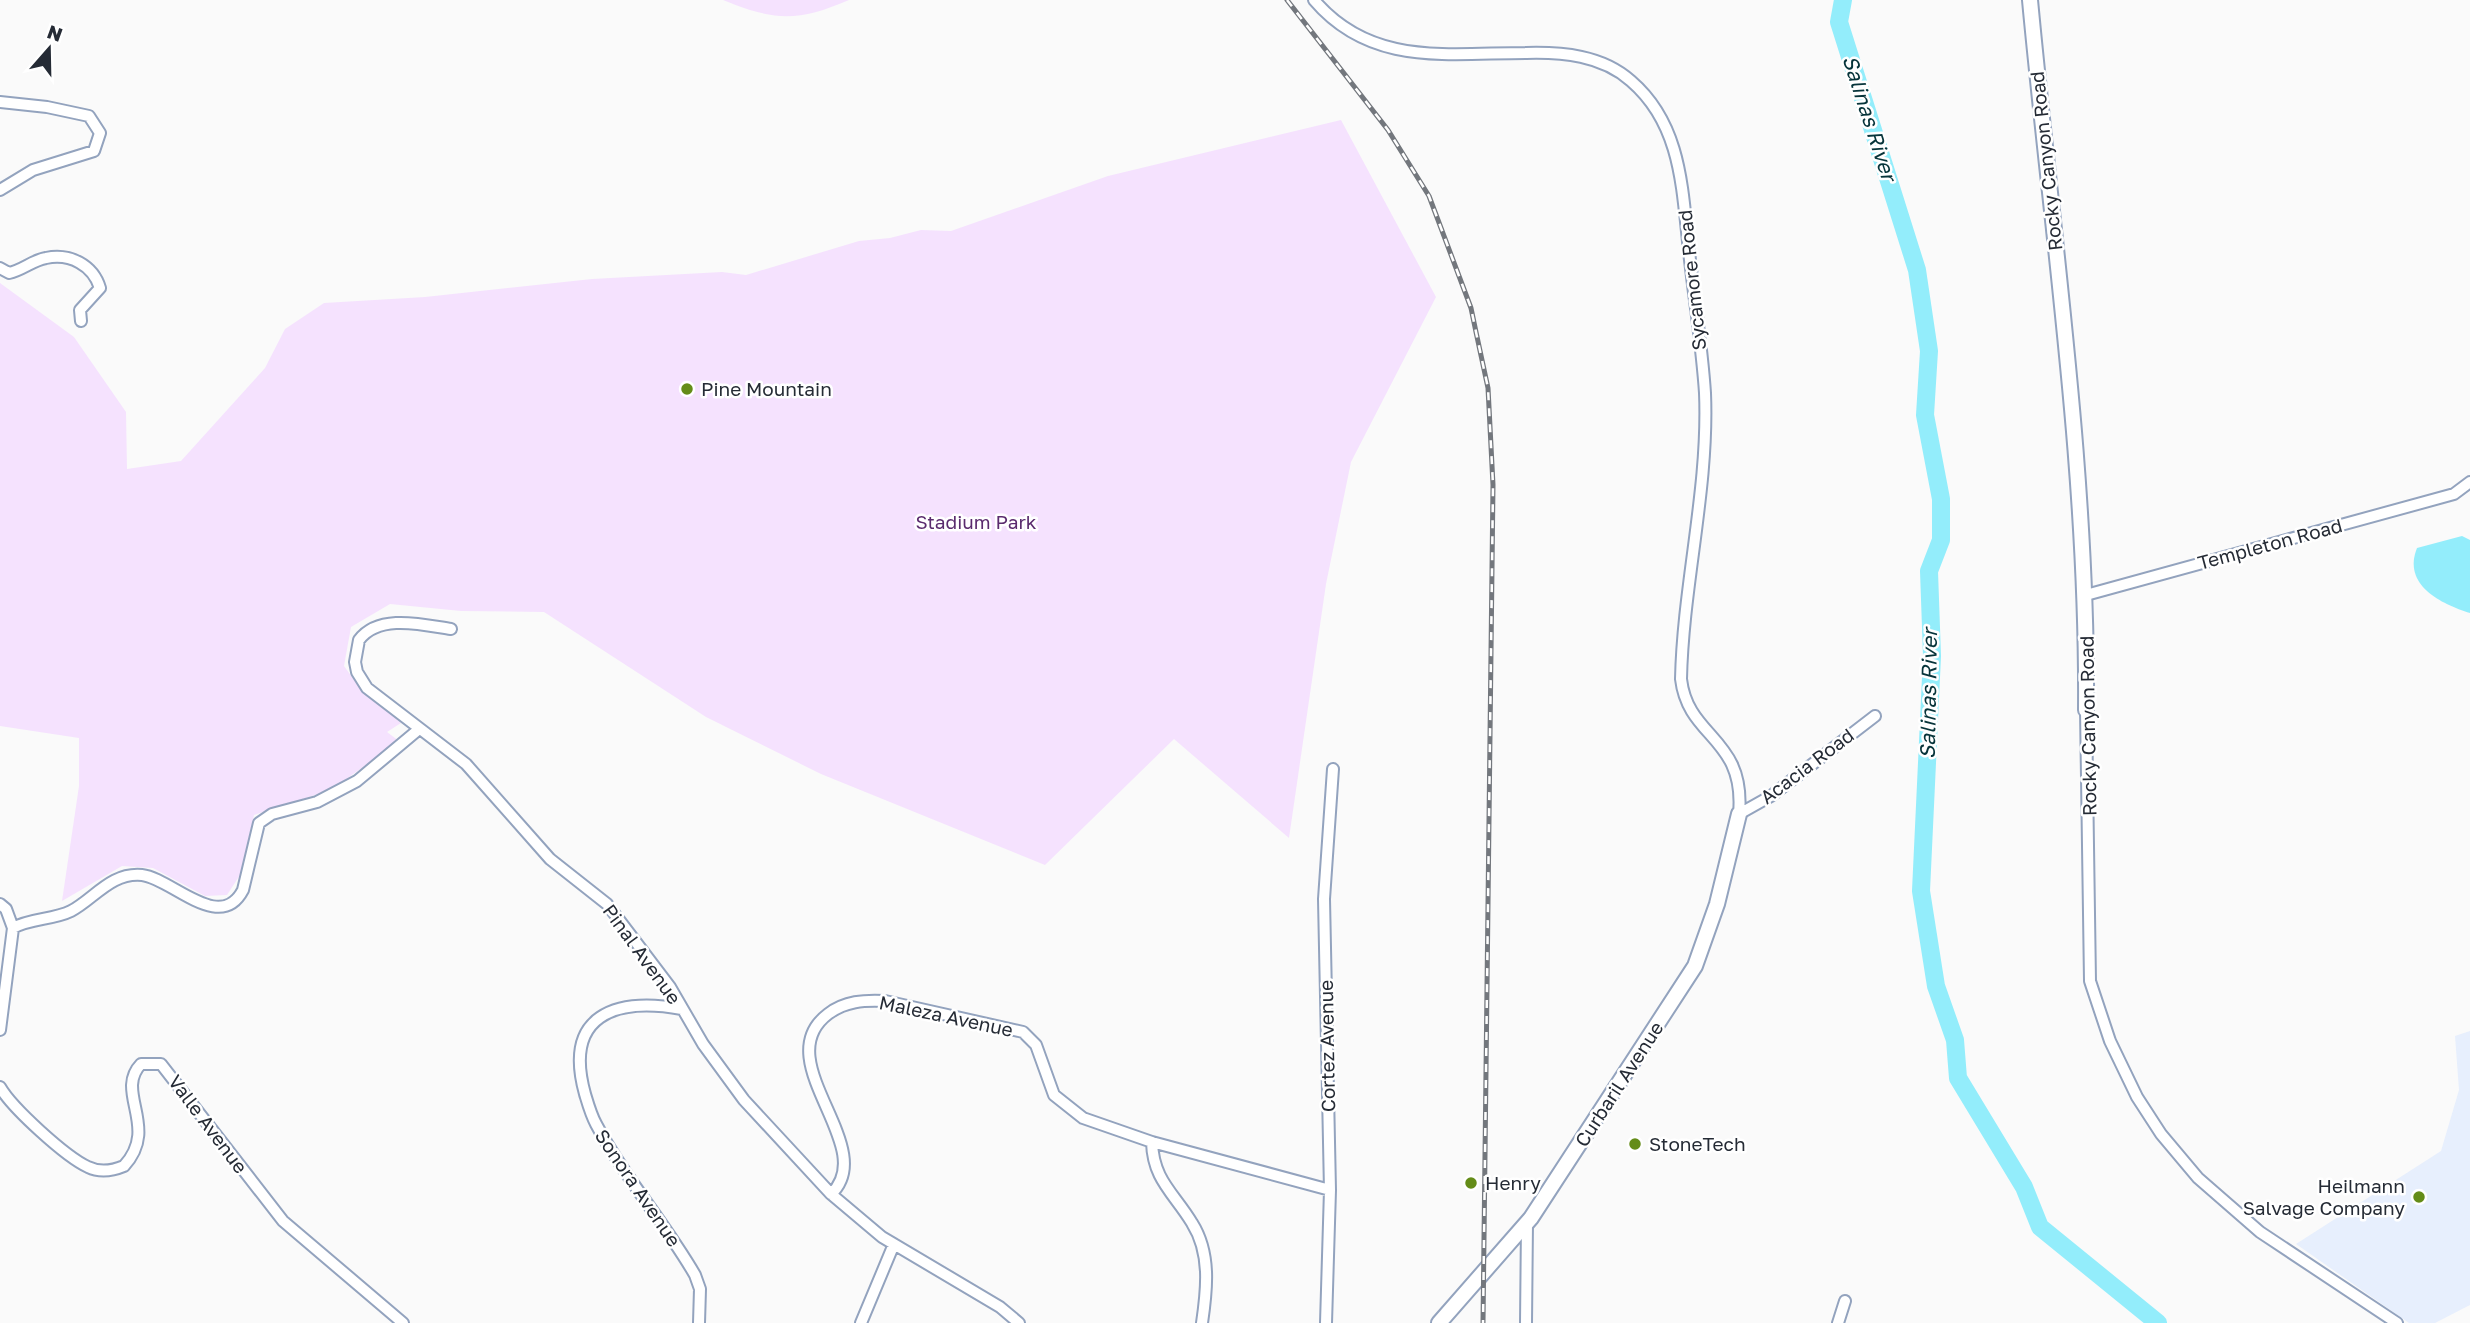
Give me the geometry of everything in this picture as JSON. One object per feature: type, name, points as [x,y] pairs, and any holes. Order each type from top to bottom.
[{"type":"street","name":"Sycamore Road","points":[[1314,0],[1334,21],[1354,35],[1390,49],[1422,53],[1553,52],[1593,60],[1631,81],[1665,123],[1680,165],[1704,394],[1703,455],[1681,682],[1690,709],[1730,756],[1740,784],[1739,814]]},
{"type":"street","name":"Rocky Canyon Road","points":[[2030,0],[2086,595],[2091,981],[2106,1030],[2137,1097],[2161,1134],[2198,1178],[2260,1232],[2397,1323]]},
{"type":"street","points":[[0,102],[47,107],[89,116],[100,132],[94,152],[33,170],[0,190]]},
{"type":"street","points":[[0,268],[9,273],[44,258],[62,256],[87,266],[96,275],[100,288],[80,310],[81,321]]},
{"type":"street","name":"Templeton Road","points":[[2086,595],[2454,494],[2470,482]]},
{"type":"street","name":"Pinal Avenue","points":[[452,629],[398,622],[379,626],[359,640],[355,662],[362,681],[418,730],[466,764],[550,859],[607,904],[664,979],[703,1044],[744,1100],[831,1194],[894,1244],[1000,1307],[1019,1323]]},
{"type":"street","name":"Acacia Road","points":[[1739,814],[1771,796],[1875,716]]},
{"type":"street","points":[[13,928],[69,912],[102,887],[127,876],[154,878],[200,903],[212,907],[225,905],[243,890],[259,823],[272,814],[317,802],[357,781],[418,730]]},
{"type":"street","name":"Cortez Avenue","points":[[1326,1323],[1330,1190],[1324,899],[1333,769]]},
{"type":"street","name":"Curbaril Avenue","points":[[1439,1323],[1469,1285],[1527,1223],[1695,966],[1717,904],[1739,814]]},
{"type":"street","points":[[0,904],[6,909],[13,928],[0,1030]]},
{"type":"street","name":"Maleza Avenue","points":[[831,1194],[839,1187],[843,1153],[811,1065],[810,1045],[821,1020],[842,1006],[866,1000],[885,1001],[1015,1028],[1036,1045],[1049,1086],[1064,1105],[1083,1118],[1153,1142],[1330,1190]]},
{"type":"street","name":"Sonora Avenue","points":[[682,1009],[655,1004],[620,1007],[607,1012],[588,1027],[581,1046],[580,1063],[581,1080],[595,1124],[695,1275],[700,1289],[699,1323]]},
{"type":"street","name":"Valle Avenue","points":[[0,1087],[11,1103],[76,1160],[96,1170],[110,1171],[124,1166],[139,1141],[140,1129],[131,1090],[134,1074],[141,1064],[160,1064],[283,1221],[403,1323]]},
{"type":"street","points":[[1153,1142],[1155,1170],[1192,1223],[1202,1246],[1207,1281],[1202,1323]]},
{"type":"street","points":[[1526,1323],[1527,1223]]},
{"type":"street","points":[[861,1323],[894,1244]]},
{"type":"street","points":[[1838,1323],[1845,1301]]},
{"type":"shaded area","name":"Heilmann Salvage Company","points":[[2470,1031],[2470,1305],[2435,1323],[2409,1323],[2296,1244],[2441,1151],[2459,1090],[2455,1036]]},
{"type":"green space","points":[[723,0],[849,0],[815,12],[786,16],[757,12]]},
{"type":"green space","name":"Stadium Park","points":[[1341,120],[1436,297],[1351,462],[1326,584],[1289,838],[1174,739],[1045,865],[821,774],[706,717],[544,612],[461,611],[390,604],[351,627],[344,666],[360,688],[401,723],[387,732],[399,741],[345,780],[318,794],[254,815],[240,875],[227,895],[205,896],[153,868],[122,866],[62,901],[79,786],[79,738],[0,726],[0,283],[74,337],[126,412],[127,469],[181,461],[265,368],[285,329],[324,303],[425,297],[592,279],[722,272],[746,275],[859,241],[890,238],[921,230],[951,231],[1108,176]]},
{"type":"water","points":[[2462,536],[2470,540],[2470,613],[2447,604],[2427,591],[2415,572],[2417,548]]},
{"type":"waterway","name":"Salinas River","points":[[1843,0],[1839,22],[1917,270],[1929,351],[1925,415],[1941,499],[1941,540],[1929,571],[1932,656],[1921,891],[1936,986],[1955,1040],[1958,1078],[2024,1187],[2040,1227],[2158,1323]]},
{"type":"railway","points":[[1287,0],[1388,130],[1429,196],[1471,308],[1488,388],[1493,485],[1483,1323]]},
{"type":"place","name":"Pine Mountain","points":[[687,389]]},
{"type":"place","name":"StoneTech","points":[[1635,1144]]},
{"type":"place","name":"Henry","points":[[1471,1183]]},
{"type":"place","name":"Heilmann Salvage Company","points":[[2419,1197]]}]
